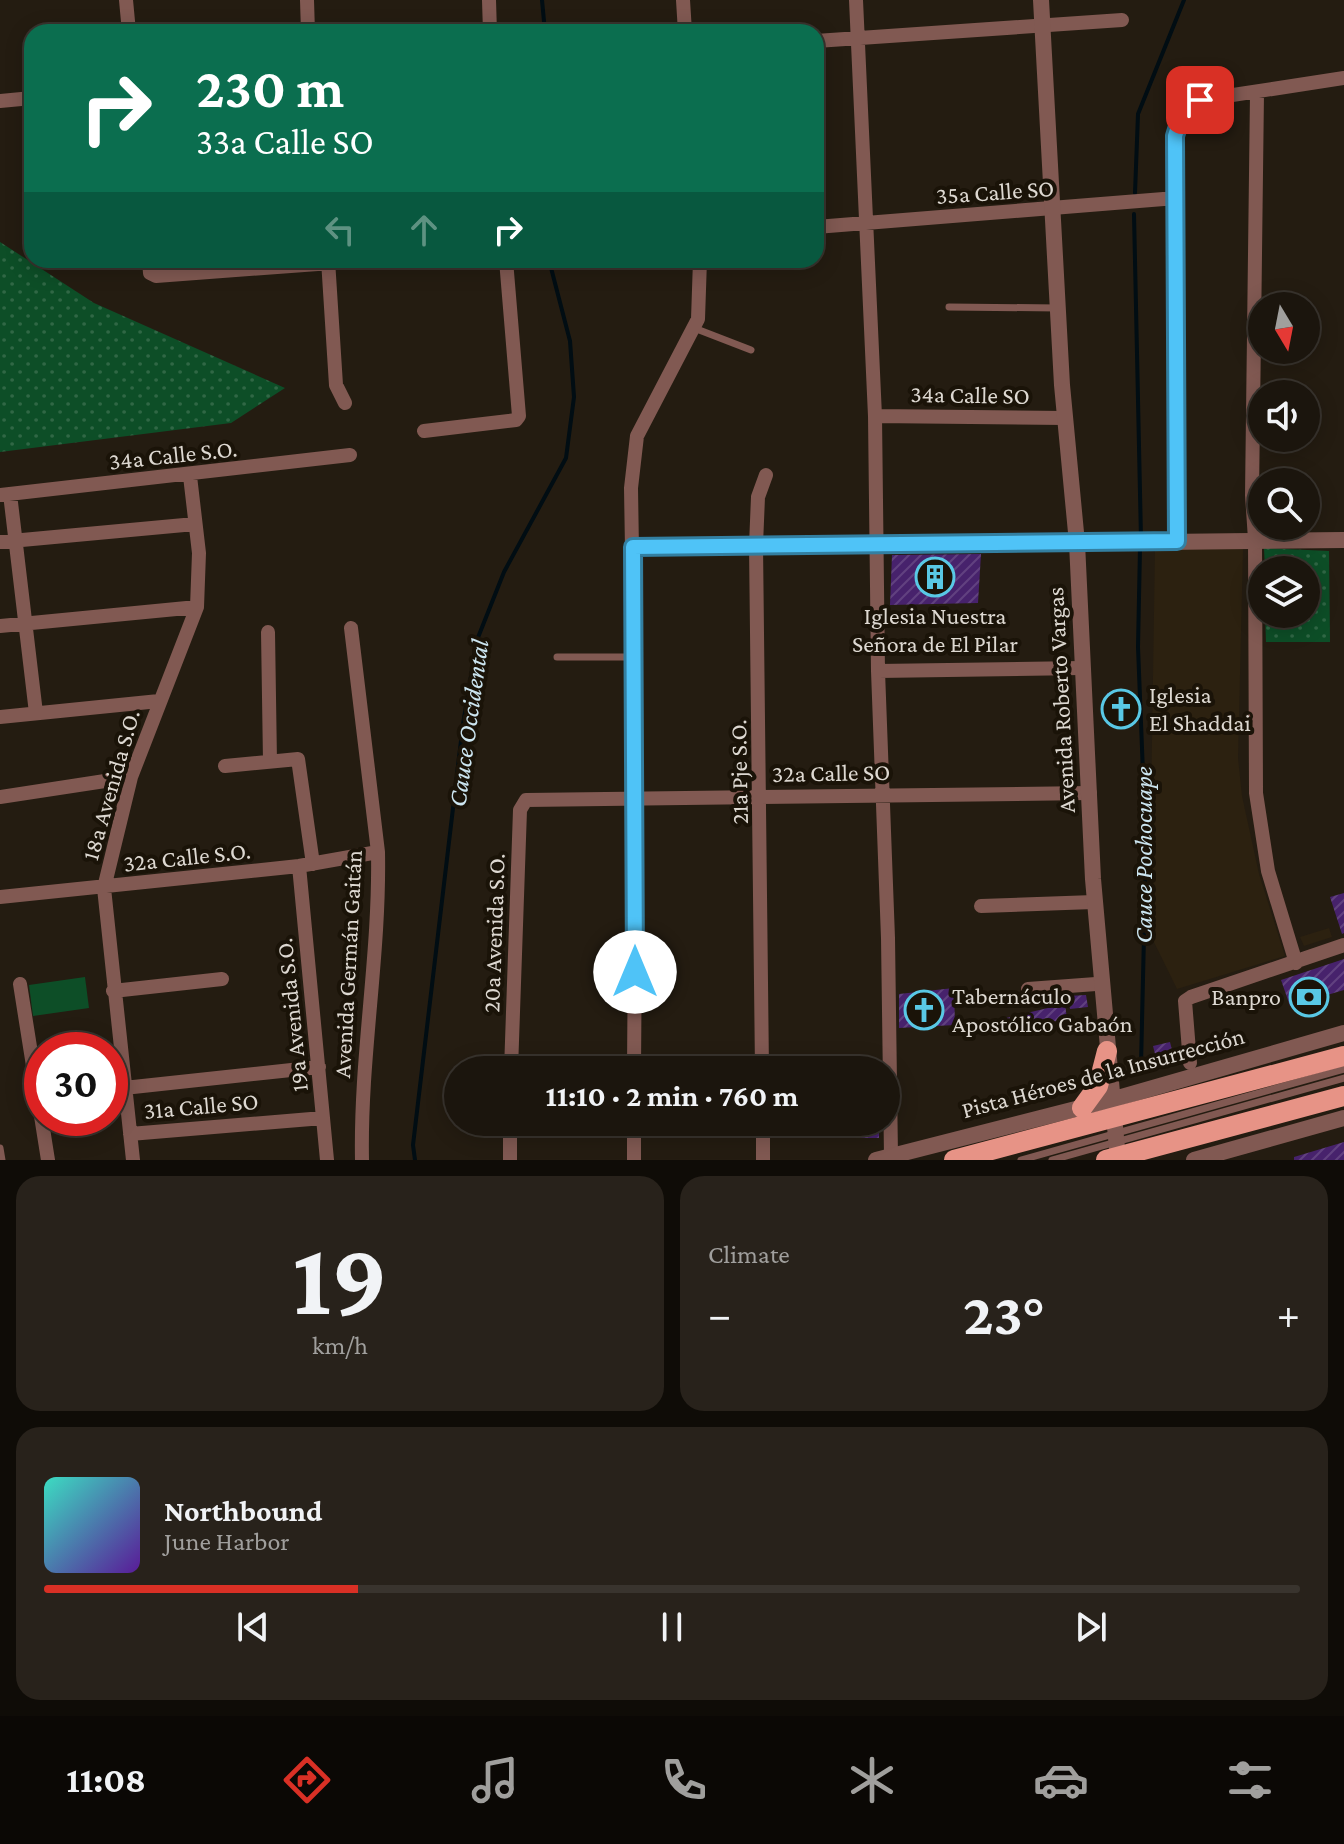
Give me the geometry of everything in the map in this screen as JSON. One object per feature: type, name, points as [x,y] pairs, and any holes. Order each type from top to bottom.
[{"type":"main road","points":[[1082,1108],[1098,1086],[1107,1051]]},
{"type":"main road","name":"Pista Héroes de la Insurrección","points":[[1113,1139],[1344,1056]]},
{"type":"main road","name":"Pista Héroes de la Insurrección","points":[[954,1160],[1113,1139],[1344,1096]]},
{"type":"street","points":[[126,0],[128,24]]},
{"type":"street","points":[[307,0],[308,24]]},
{"type":"street","points":[[489,0],[490,24]]},
{"type":"street","points":[[683,0],[684,24]]},
{"type":"street","points":[[856,0],[868,222],[878,543],[878,671],[883,793],[883,1158]]},
{"type":"street","name":"Avenida Roberto Vargas","points":[[1041,0],[1064,418],[1077,543],[1094,902],[1113,1139]]},
{"type":"street","points":[[824,40],[1122,20]]},
{"type":"street","points":[[1177,541],[1175,136],[1183,110],[1200,100],[1344,78]]},
{"type":"street","points":[[1252,468],[1257,93]]},
{"type":"street","points":[[0,101],[24,99]]},
{"type":"street","name":"35a Calle SO","points":[[824,226],[1176,198]]},
{"type":"street","points":[[150,268],[156,276],[248,268]]},
{"type":"street","points":[[328,268],[336,385],[345,403]]},
{"type":"street","points":[[424,431],[516,420],[519,416],[507,268]]},
{"type":"street","points":[[634,1056],[636,798],[631,488],[637,436],[694,328],[701,293],[700,268]]},
{"type":"street","name":"34a Calle SO","points":[[875,416],[1064,418]]},
{"type":"street","name":"34a Calle S.O.","points":[[5,495],[190,476],[350,455]]},
{"type":"street","name":"21a Pje S.O.","points":[[762,1056],[756,545],[758,497],[766,475]]},
{"type":"street","name":"18a Avenida S.O.","points":[[118,1032],[104,888],[131,777],[197,607],[199,553],[190,476]]},
{"type":"street","points":[[5,495],[7,541],[36,713]]},
{"type":"street","points":[[7,541],[195,524]]},
{"type":"street","points":[[633,547],[1248,539]]},
{"type":"street","points":[[1255,540],[1256,793],[1268,871],[1296,963]]},
{"type":"street","points":[[1320,540],[1344,540]]},
{"type":"street","points":[[0,626],[197,607]]},
{"type":"street","name":"Avenida Germán Gaitán","points":[[351,628],[378,852],[362,1160]]},
{"type":"street","points":[[225,766],[270,762],[268,632]]},
{"type":"street","points":[[878,671],[1081,668]]},
{"type":"street","points":[[0,717],[159,701]]},
{"type":"street","name":"19a Avenida S.O.","points":[[270,762],[298,759],[327,1160]]},
{"type":"street","points":[[0,797],[131,777]]},
{"type":"street","name":"32a Calle SO","points":[[526,800],[883,793],[1090,793]]},
{"type":"street","name":"20a Avenida S.O.","points":[[511,1056],[520,810],[526,800]]},
{"type":"street","name":"32a Calle S.O.","points":[[0,897],[306,865],[378,852]]},
{"type":"street","points":[[981,906],[1094,902]]},
{"type":"street","points":[[1190,1063],[1185,1001],[1344,945]]},
{"type":"street","points":[[113,991],[222,979]]},
{"type":"street","points":[[20,984],[48,1160]]},
{"type":"street","points":[[1028,989],[1096,984]]},
{"type":"street","name":"Pista Héroes de la Insurrección","points":[[883,1158],[1082,1108],[1113,1139],[1344,1033]]},
{"type":"street","points":[[128,1088],[319,1067]]},
{"type":"street","name":"31a Calle SO","points":[[130,1134],[323,1118]]},
{"type":"street","points":[[1194,1160],[1344,1118]]},
{"type":"street","name":"18a Avenida S.O.","points":[[128,1119],[133,1160]]},
{"type":"street","points":[[510,1136],[510,1160]]},
{"type":"street","points":[[634,1136],[634,1160]]},
{"type":"street","points":[[763,1136],[763,1160]]},
{"type":"lane","points":[[949,307],[1058,308]]},
{"type":"lane","points":[[694,328],[751,350]]},
{"type":"lane","points":[[557,657],[633,657]]},
{"type":"lane","points":[[1052,1160],[1344,1069]]},
{"type":"lane","points":[[1021,1160],[1344,1078]]},
{"type":"lane","points":[[0,1148],[2,1160]]},
{"type":"shaded area","points":[[1155,548],[1243,549],[1238,758],[1242,796],[1259,874],[1285,956],[1177,989],[1149,932]]},
{"type":"shaded area","points":[[1329,928],[1332,937],[1304,946],[1300,937]]},
{"type":"green space","points":[[0,242],[24,258],[24,268],[40,268],[94,303],[285,388],[231,423],[0,452]]},
{"type":"green space","points":[[1264,548],[1329,551],[1330,642],[1266,642],[1266,628],[1320,628],[1320,556],[1264,556]]},
{"type":"green space","points":[[85,977],[89,1008],[33,1016],[29,985]]},
{"type":"building","name":"Iglesia Nuestra Señora de El Pilar","points":[[981,554],[978,603],[890,605],[892,555]]},
{"type":"building","name":"Iglesia El Shaddai","points":[[1121,692],[1121,698],[1134,697],[1135,720],[1108,722],[1107,693]]},
{"type":"building","points":[[1344,893],[1344,933],[1342,934],[1330,897]]},
{"type":"building","points":[[1344,959],[1344,990],[1290,1006],[1281,980]]},
{"type":"building","name":"Tabernáculo Apostólico Gabaón","points":[[954,988],[955,1025],[899,1028],[899,994]]},
{"type":"building","points":[[1086,995],[1088,1007],[1070,1009],[1068,996]]},
{"type":"building","points":[[1065,1004],[1067,1019],[988,1034],[989,1022]]},
{"type":"building","points":[[1170,1042],[1173,1054],[1156,1058],[1153,1046]]},
{"type":"building","points":[[854,1136],[879,1136],[879,1138]]},
{"type":"building","points":[[1344,1142],[1344,1160],[1294,1160],[1294,1157]]},
{"type":"waterway","name":"Cauce Occidental","points":[[542,0],[544,24]]},
{"type":"waterway","name":"Cauce Pochocuape","points":[[1135,193],[1138,114],[1184,0]]},
{"type":"waterway","name":"Cauce Pochocuape","points":[[1134,214],[1141,539]]},
{"type":"waterway","name":"Cauce Occidental","points":[[415,1160],[413,1145],[463,724],[477,640],[504,572],[566,458],[574,397],[570,341],[551,268]]},
{"type":"waterway","name":"Cauce Pochocuape","points":[[1140,548],[1138,647],[1146,849],[1141,1065]]},
{"type":"place","name":"Iglesia Nuestra Señora de El Pilar","points":[[935,577]]},
{"type":"place","name":"Iglesia El Shaddai","points":[[1121,709]]},
{"type":"place","name":"Banpro","points":[[1309,997]]},
{"type":"place","name":"Tabernáculo Apostólico Gabaón","points":[[924,1010]]},
{"type":"route","points":[[635,972],[633,547],[1177,541],[1175,136],[1183,110],[1200,100]]}]
